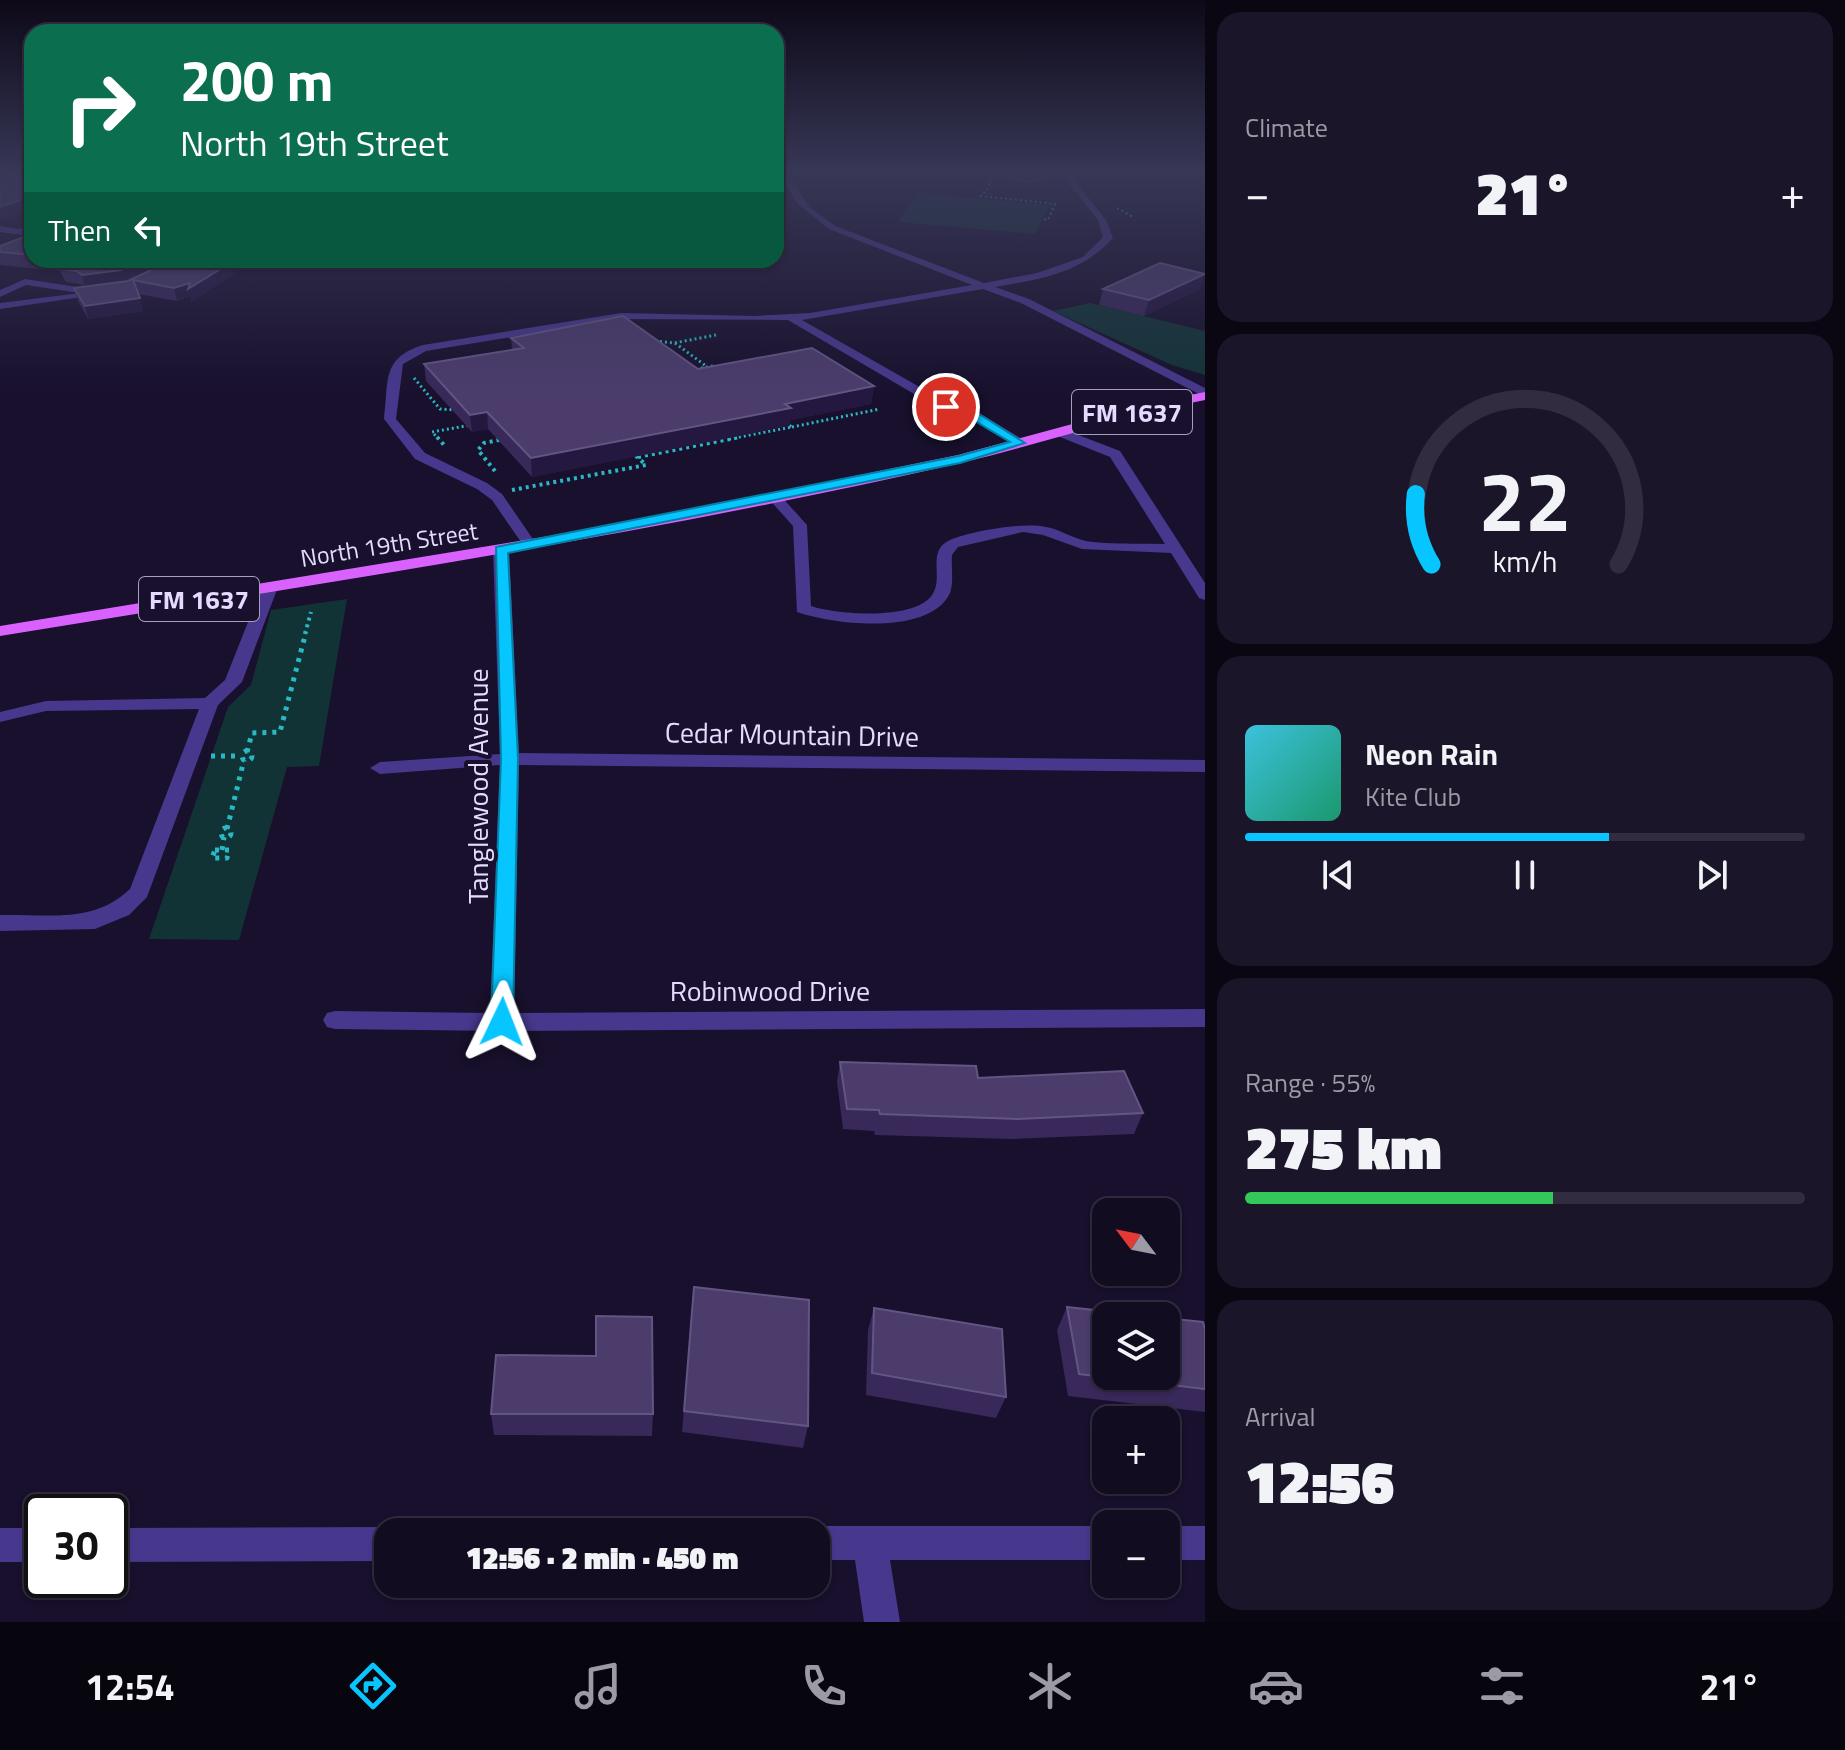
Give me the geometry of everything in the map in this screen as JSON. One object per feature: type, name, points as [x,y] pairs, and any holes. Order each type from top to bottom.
[{"type":"main road","name":"North 19th Street","points":[[0,631],[530,545],[960,459],[1205,395]]},
{"type":"street","points":[[870,246],[988,285],[1054,314],[1205,395]]},
{"type":"street","points":[[530,545],[497,497],[482,486],[420,456],[390,419],[397,363],[403,356],[423,348],[621,316],[792,318],[1058,271],[1086,259],[1100,246]]},
{"type":"street","points":[[0,294],[25,282],[109,292],[0,306]]},
{"type":"street","points":[[792,318],[942,405],[967,411],[1019,443]]},
{"type":"street","points":[[1060,432],[1115,454],[1205,595]]},
{"type":"street","points":[[774,497],[800,525],[803,609],[824,616],[909,617],[928,609],[943,591],[944,554],[953,544],[1023,528],[1046,531],[1082,545],[1176,549]]},
{"type":"street","name":"Tanglewood Avenue","points":[[501,550],[510,759],[502,1022]]},
{"type":"street","points":[[0,923],[95,921],[121,910],[139,892],[210,703],[233,682],[270,587]]},
{"type":"street","points":[[0,717],[46,706],[210,703]]},
{"type":"street","name":"Cedar Mountain Drive","points":[[380,768],[510,759],[1205,766]]},
{"type":"street","name":"Robinwood Drive","points":[[335,1020],[1205,1018]]},
{"type":"street","points":[[830,1543],[1092,1543]]},
{"type":"street","points":[[870,1543],[882,1622]]},
{"type":"street","points":[[1180,1543],[1205,1543]]},
{"type":"street","points":[[128,1545],[374,1544]]},
{"type":"street","points":[[0,1545],[24,1545]]},
{"type":"path","points":[[674,343],[707,366],[723,369],[717,374]]},
{"type":"path","points":[[703,372],[701,369],[707,366]]},
{"type":"path","points":[[693,375],[733,372]]},
{"type":"path","points":[[717,374],[724,380]]},
{"type":"path","points":[[414,378],[440,409],[464,413]]},
{"type":"path","points":[[455,411],[470,408]]},
{"type":"path","points":[[637,457],[880,409]]},
{"type":"path","points":[[779,418],[792,427]]},
{"type":"path","points":[[446,447],[432,432],[481,424]]},
{"type":"path","points":[[488,428],[499,440]]},
{"type":"path","points":[[486,435],[478,450],[512,490],[646,465],[629,449]]},
{"type":"path","points":[[484,443],[509,438]]},
{"type":"path","points":[[222,850],[224,837],[232,833],[227,829],[244,760],[240,756],[247,752],[252,733],[280,732],[311,612]]},
{"type":"green space","points":[[1090,303],[1205,331],[1205,375],[1172,365],[1053,311]]},
{"type":"green space","points":[[347,599],[319,766],[287,767],[239,940],[149,939],[228,707],[251,685],[271,610]]},
{"type":"building","points":[[0,246],[24,246],[24,254],[0,252]]},
{"type":"building","points":[[1160,263],[1205,274],[1149,300],[1103,289]]},
{"type":"building","points":[[62,268],[125,268],[82,275]]},
{"type":"building","points":[[155,268],[222,268],[188,289],[190,283],[174,288],[133,280],[140,298],[85,306],[74,288],[128,281]]},
{"type":"building","points":[[623,316],[698,369],[812,348],[874,386],[785,404],[791,408],[531,458],[487,412],[470,415],[424,364],[524,348],[511,338]]},
{"type":"building","points":[[840,1062],[976,1066],[978,1078],[1124,1071],[1143,1113],[1018,1119],[880,1114],[879,1110],[847,1109]]},
{"type":"building","points":[[694,1287],[809,1300],[808,1426],[684,1411]]},
{"type":"building","points":[[1067,1307],[1092,1310],[1092,1376],[1079,1374]]},
{"type":"building","points":[[874,1308],[1002,1329],[1006,1397],[872,1373]]},
{"type":"building","points":[[596,1316],[652,1317],[653,1414],[491,1414],[496,1355],[596,1356]]},
{"type":"building","points":[[1180,1320],[1203,1322],[1205,1389],[1180,1386]]},
{"type":"route","points":[[502,1022],[510,759],[501,550],[960,459],[1019,443],[967,411],[946,407]]}]
